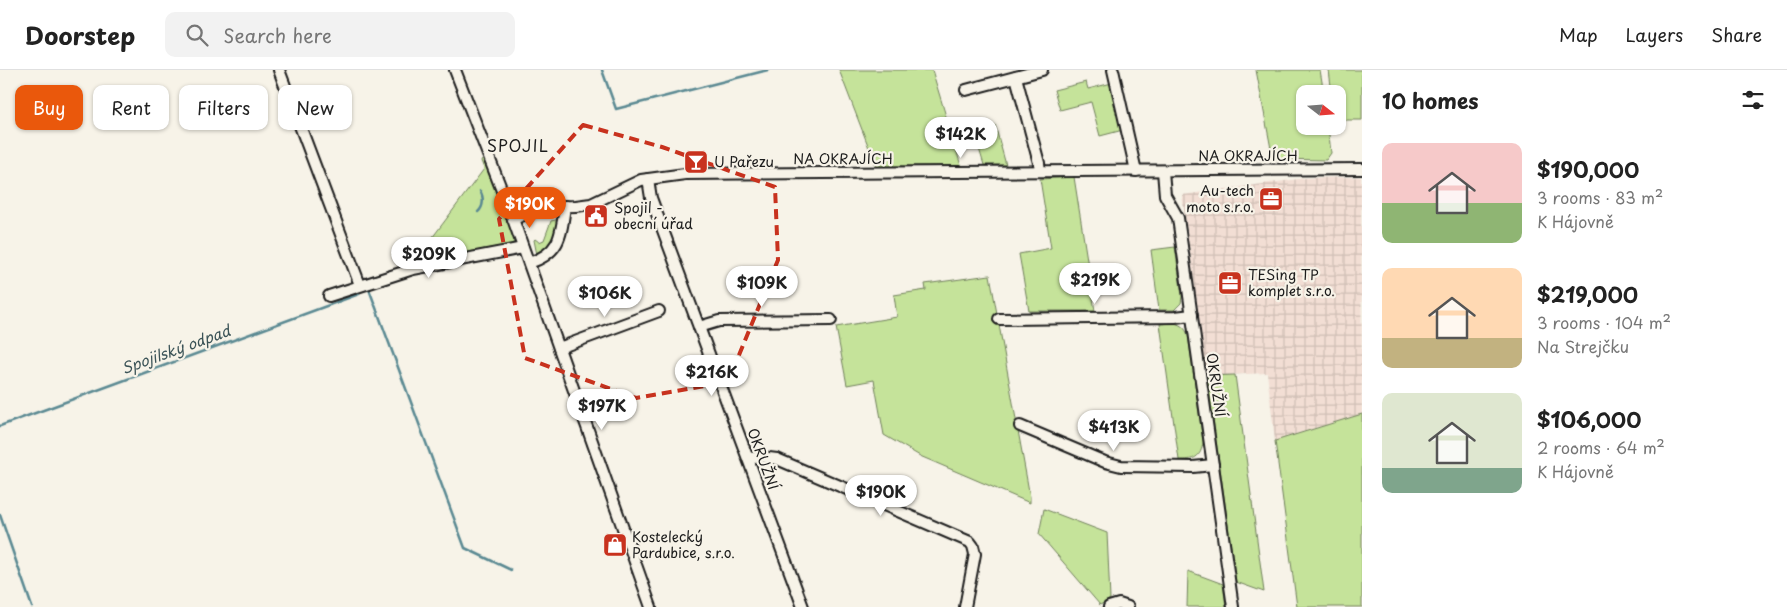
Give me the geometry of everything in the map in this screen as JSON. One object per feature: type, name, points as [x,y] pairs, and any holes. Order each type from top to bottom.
[{"type":"street","points":[[278,70],[360,286]]},
{"type":"street","points":[[455,70],[529,263],[650,607]]},
{"type":"street","points":[[966,90],[1042,70]]},
{"type":"street","points":[[1113,70],[1136,171]]},
{"type":"street","points":[[1016,77],[1040,171]]},
{"type":"street","name":"NA OKRAJÍCH","points":[[513,219],[544,207],[584,206],[598,202],[632,184],[648,179],[695,174],[1362,170]]},
{"type":"street","name":"OKRUŽNÍ","points":[[1163,171],[1165,195],[1178,218],[1233,607]]},
{"type":"street","name":"OKRUŽNÍ","points":[[648,179],[651,198],[803,607]]},
{"type":"street","points":[[529,263],[544,258],[552,250],[558,239],[566,206]]},
{"type":"street","points":[[330,296],[413,269],[523,248]]},
{"type":"street","points":[[559,348],[659,311]]},
{"type":"street","points":[[999,319],[1192,316]]},
{"type":"street","points":[[699,327],[719,321],[831,320]]},
{"type":"street","points":[[1020,426],[1105,462],[1121,466],[1193,467],[1213,465]]},
{"type":"street","points":[[748,458],[761,457],[777,460],[970,542],[975,554],[965,607]]},
{"type":"street","points":[[1108,607],[1118,604],[1128,607]]},
{"type":"highlighted area","points":[[583,125],[662,147],[775,187],[778,260],[728,382],[636,398],[525,358],[499,219]]},
{"type":"shaded area","points":[[1361,177],[1362,414],[1275,441],[1267,373],[1207,376],[1182,195],[1306,178]]},
{"type":"green space","points":[[839,70],[932,70],[961,166],[876,166]]},
{"type":"green space","points":[[1256,70],[1320,70],[1322,85],[1296,85],[1296,135],[1329,135],[1331,153],[1326,160],[1275,159],[1272,154]]},
{"type":"green space","points":[[1329,70],[1362,70],[1362,120],[1346,120],[1346,85],[1331,85]]},
{"type":"green space","points":[[1086,82],[1088,89],[1112,83],[1123,130],[1100,136],[1091,102],[1060,110],[1054,90]]},
{"type":"green space","points":[[995,125],[1006,165],[984,165],[974,132]]},
{"type":"green space","points":[[485,159],[515,237],[512,247],[502,250],[496,247],[452,255],[450,259],[433,261],[432,256],[438,254],[432,238],[484,169],[481,161]]},
{"type":"green space","points":[[1074,177],[1095,311],[1029,311],[1019,254],[1051,248],[1040,179]]},
{"type":"green space","points":[[560,219],[550,245],[537,255],[534,240],[539,242],[544,240],[551,221]]},
{"type":"green space","points":[[1175,247],[1182,296],[1181,303],[1174,310],[1159,310],[1151,250]]},
{"type":"green space","points":[[990,275],[1030,503],[920,456],[884,435],[874,380],[847,385],[836,327],[897,317],[894,295],[926,290],[925,284]]},
{"type":"green space","points":[[1174,323],[1183,327],[1188,335],[1203,442],[1201,452],[1196,457],[1184,460],[1179,460],[1160,324]]},
{"type":"green space","points":[[1235,375],[1264,592],[1236,582],[1207,376]]},
{"type":"green space","points":[[1362,414],[1362,607],[1297,607],[1275,441]]},
{"type":"green space","points":[[1044,509],[1107,533],[1110,599],[1100,605],[1039,534]]},
{"type":"green space","points":[[1188,571],[1223,584],[1226,607],[1187,607]]},
{"type":"waterway","name":"Spojilský odpad","points":[[602,70],[616,109],[768,70]]},
{"type":"waterway","points":[[478,212],[483,202],[480,191]]},
{"type":"waterway","points":[[369,289],[465,548],[511,570]]},
{"type":"waterway","name":"Spojilský odpad","points":[[0,426],[359,294]]},
{"type":"waterway","name":"Spojilský odpad","points":[[0,515],[32,607]]},
{"type":"place","name":"U Pařezu","points":[[696,162]]},
{"type":"place","name":"Au-tech moto s.r.o.","points":[[1271,199]]},
{"type":"place","name":"Spojil - obecní úřad","points":[[596,216]]},
{"type":"place","name":"TESing TP komplet s.r.o.","points":[[1230,283]]},
{"type":"place","name":"Kostelecký Pardubice, s.r.o.","points":[[615,545]]},
{"type":"district","name":"SPOJIL","points":[[518,146]]}]
